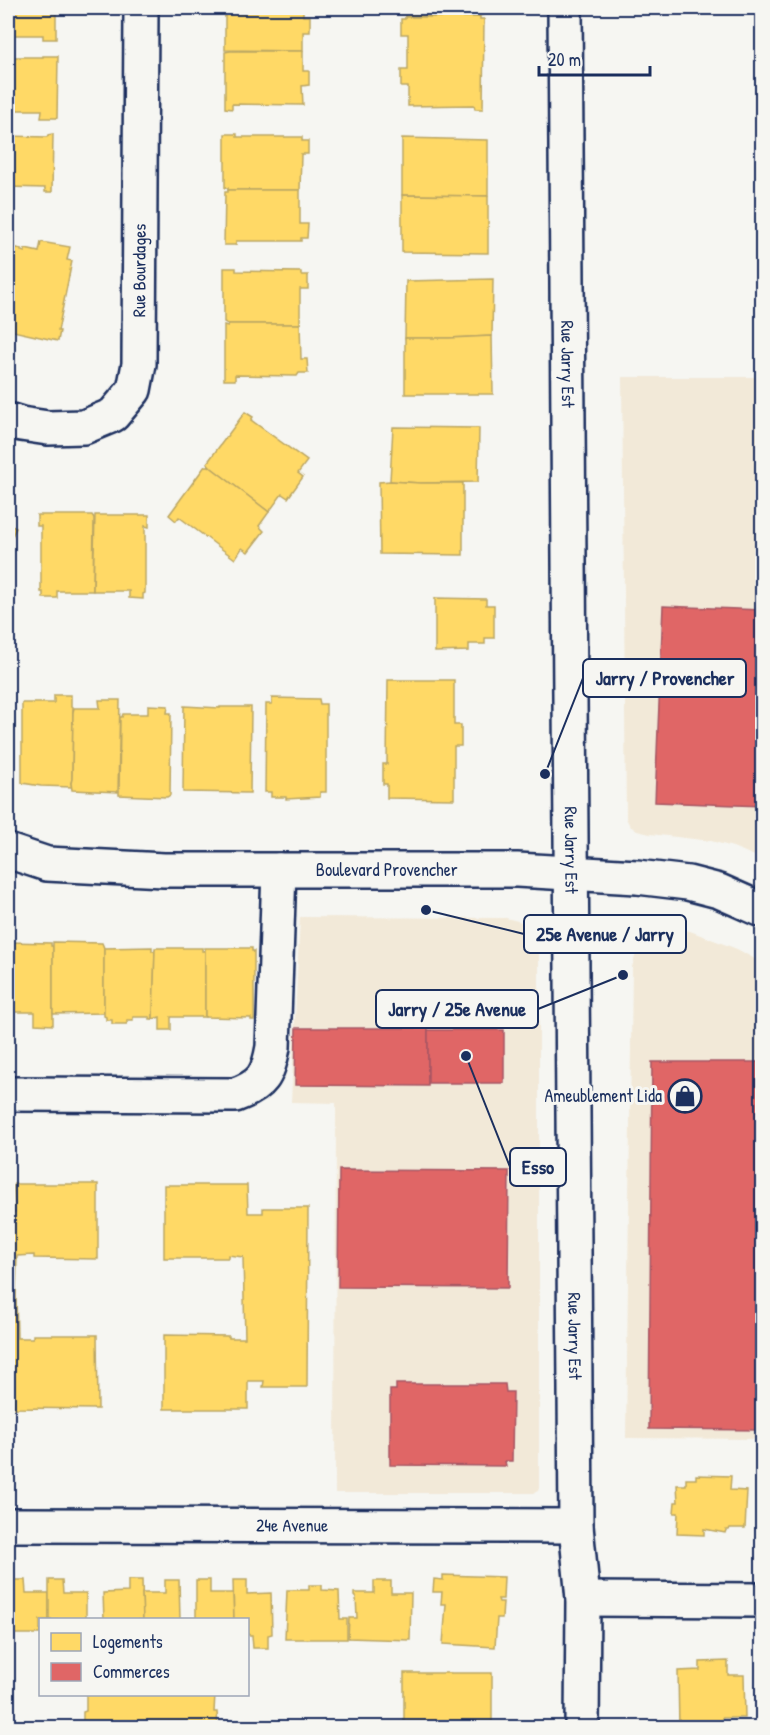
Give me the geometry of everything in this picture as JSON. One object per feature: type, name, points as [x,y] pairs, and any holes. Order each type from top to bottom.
[{"type":"street","name":"Rue Bourdages","points":[[8,420],[48,428],[84,427],[113,415],[134,390],[139,364],[141,8]]},
{"type":"street","name":"Rue Jarry Est","points":[[565,8],[576,1526],[584,1599],[582,1728]]},
{"type":"street","name":"Boulevard Provencher","points":[[8,851],[47,864],[164,870],[517,870],[637,877],[688,883],[719,891],[762,910]]},
{"type":"street","points":[[8,865],[47,864]]},
{"type":"street","points":[[8,1094],[235,1095],[251,1089],[262,1080],[270,1065],[273,1047],[279,870]]},
{"type":"street","name":"24e Avenue","points":[[8,1525],[576,1526]]},
{"type":"street","points":[[584,1599],[762,1600]]},
{"type":"shaded area","points":[[622,377],[762,377],[762,859],[711,841],[637,831],[630,826],[626,818]]},
{"type":"shaded area","points":[[300,917],[506,918],[522,922],[533,931],[539,940],[539,1488],[534,1493],[335,1493],[336,1103],[291,1102]]},
{"type":"shaded area","points":[[674,928],[690,931],[737,949],[762,963],[762,1439],[626,1438],[632,967],[642,941],[662,929]]},
{"type":"building: Logements","points":[[8,8],[56,8],[56,39],[43,39],[43,35],[8,35]]},
{"type":"building: Logements","points":[[225,8],[303,8],[303,16],[310,16],[310,32],[303,32],[303,51],[225,50]]},
{"type":"building: Logements","points":[[401,8],[484,8],[483,15],[475,17],[405,17],[405,14],[401,14]]},
{"type":"building: Logements","points":[[405,17],[480,17],[484,19],[483,109],[475,109],[474,105],[408,106],[408,87],[401,87],[401,70],[408,70],[408,34],[401,34],[401,19]]},
{"type":"building: Logements","points":[[303,51],[303,71],[309,71],[309,85],[302,86],[303,105],[232,104],[232,109],[225,108],[225,52]]},
{"type":"building: Logements","points":[[58,56],[57,118],[41,118],[42,110],[8,110],[8,57]]},
{"type":"building: Logements","points":[[53,134],[52,192],[45,192],[45,188],[8,187],[8,136],[47,137]]},
{"type":"building: Logements","points":[[225,134],[237,134],[237,137],[302,137],[302,141],[308,141],[308,154],[301,154],[300,190],[228,190],[225,188]]},
{"type":"building: Logements","points":[[402,138],[488,140],[488,196],[402,195]]},
{"type":"building: Logements","points":[[228,190],[300,190],[300,224],[308,224],[307,238],[301,238],[301,241],[236,241],[236,245],[224,245],[225,192]]},
{"type":"building: Logements","points":[[402,195],[488,196],[488,253],[402,252]]},
{"type":"building: Logements","points":[[41,242],[70,247],[67,260],[72,261],[58,341],[9,330],[8,332],[8,249],[12,250],[13,247],[25,252],[25,249],[39,252]]},
{"type":"building: Logements","points":[[224,268],[236,268],[236,271],[301,272],[301,275],[308,275],[308,289],[300,289],[300,324],[228,324],[224,322]]},
{"type":"building: Logements","points":[[493,279],[492,336],[405,338],[406,281]]},
{"type":"building: Logements","points":[[228,324],[300,324],[301,359],[307,359],[308,373],[299,373],[297,376],[235,375],[235,380],[224,380],[224,325],[228,326]]},
{"type":"building: Logements","points":[[492,336],[493,394],[405,394],[405,338]]},
{"type":"building: Logements","points":[[245,412],[253,417],[251,420],[307,461],[298,473],[303,477],[288,498],[282,494],[269,512],[207,463]]},
{"type":"building: Logements","points":[[393,427],[479,428],[478,482],[390,481]]},
{"type":"building: Logements","points":[[205,466],[209,466],[269,512],[259,526],[264,531],[248,552],[242,548],[235,559],[179,517],[176,521],[169,515]]},
{"type":"building: Logements","points":[[379,482],[463,483],[463,555],[380,554]]},
{"type":"building: Logements","points":[[37,515],[92,515],[94,518],[93,591],[57,591],[57,598],[43,598],[43,592],[41,592],[41,526],[37,526]]},
{"type":"building: Logements","points":[[95,515],[149,515],[149,527],[145,526],[145,593],[143,599],[129,598],[129,591],[93,591]]},
{"type":"building: Logements","points":[[8,524],[16,528],[11,538],[8,537]]},
{"type":"building: Logements","points":[[435,598],[486,599],[486,605],[494,605],[494,638],[485,638],[485,644],[469,644],[469,651],[435,652]]},
{"type":"building: Logements","points":[[388,680],[454,680],[454,725],[461,725],[461,746],[454,746],[454,799],[387,798],[387,784],[383,784],[383,764],[387,764]]},
{"type":"building: Logements","points":[[54,695],[71,695],[71,707],[73,707],[72,787],[22,783],[22,703],[54,703]]},
{"type":"building: Logements","points":[[272,698],[319,699],[320,704],[326,704],[326,792],[320,792],[320,797],[286,799],[286,797],[271,797],[271,792],[265,792],[266,704],[272,704]]},
{"type":"building: Logements","points":[[99,700],[120,700],[118,792],[72,790],[74,708],[100,708]]},
{"type":"building: Logements","points":[[148,705],[168,706],[167,713],[171,713],[170,795],[167,797],[119,795],[120,717],[123,714],[148,714]]},
{"type":"building: Logements","points":[[184,706],[251,707],[250,793],[183,792]]},
{"type":"building: Logements","points":[[8,942],[51,943],[53,946],[53,1025],[35,1024],[35,1012],[8,1012]]},
{"type":"building: Logements","points":[[53,942],[102,943],[104,948],[104,1013],[53,1014]]},
{"type":"building: Logements","points":[[152,947],[152,951],[155,951],[153,1019],[133,1017],[133,1020],[127,1020],[127,1024],[112,1024],[112,1020],[106,1020],[104,1016],[104,948]]},
{"type":"building: Logements","points":[[155,948],[202,948],[202,951],[205,951],[205,1017],[171,1017],[171,1030],[160,1030],[160,1017],[153,1019]]},
{"type":"building: Logements","points":[[205,948],[252,948],[254,951],[254,1020],[251,1018],[205,1017]]},
{"type":"building: Logements","points":[[14,1184],[98,1184],[98,1259],[17,1256],[16,1296],[17,1338],[33,1338],[33,1335],[97,1335],[98,1409],[14,1408],[14,1380],[8,1380],[8,1212],[15,1212]]},
{"type":"building: Logements","points":[[164,1185],[247,1185],[248,1213],[263,1213],[263,1208],[308,1208],[307,1387],[263,1387],[264,1381],[248,1381],[248,1409],[164,1409],[164,1335],[245,1338],[243,1257],[228,1255],[228,1258],[164,1258]]},
{"type":"building: Logements","points":[[696,1475],[731,1476],[730,1490],[747,1491],[745,1528],[730,1528],[725,1533],[704,1529],[704,1535],[677,1534],[678,1513],[674,1513],[675,1502],[678,1502],[677,1485],[686,1485],[686,1479],[696,1479]]},
{"type":"building: Logements","points":[[443,1575],[504,1577],[503,1599],[498,1599],[499,1602],[503,1602],[502,1618],[497,1618],[495,1647],[443,1644],[446,1604],[441,1604],[442,1592],[433,1592],[434,1579],[443,1580]]},
{"type":"building: Logements","points":[[11,1580],[25,1580],[26,1593],[49,1593],[49,1618],[39,1618],[39,1634],[11,1634]]},
{"type":"building: Logements","points":[[49,1580],[62,1580],[63,1593],[86,1593],[86,1618],[49,1618]]},
{"type":"building: Logements","points":[[128,1580],[142,1580],[143,1618],[104,1618],[103,1593],[128,1592]]},
{"type":"building: Logements","points":[[165,1580],[179,1580],[180,1618],[143,1618],[142,1593],[165,1593]]},
{"type":"building: Logements","points":[[196,1580],[210,1580],[210,1593],[233,1593],[234,1618],[196,1618]]},
{"type":"building: Logements","points":[[233,1580],[247,1580],[247,1594],[271,1593],[272,1634],[268,1635],[268,1648],[253,1648],[252,1635],[249,1635],[249,1618],[234,1618]]},
{"type":"building: Logements","points":[[374,1581],[391,1581],[391,1593],[411,1593],[410,1640],[348,1638],[349,1618],[357,1618],[354,1593],[374,1593]]},
{"type":"building: Logements","points":[[309,1585],[322,1585],[322,1590],[339,1591],[340,1619],[347,1619],[347,1639],[285,1639],[287,1590],[309,1590]]},
{"type":"building: Logements","points":[[728,1661],[728,1675],[744,1675],[745,1718],[722,1718],[722,1728],[679,1728],[678,1671],[700,1670],[700,1662]]},
{"type":"building: Logements","points":[[404,1673],[492,1673],[492,1728],[404,1728]]},
{"type":"building: Logements","points":[[86,1696],[215,1696],[214,1712],[217,1712],[218,1728],[83,1728],[83,1712],[86,1711]]},
{"type":"building: Commerces","points":[[663,606],[762,610],[762,806],[655,802]]},
{"type":"building: Commerces","points":[[296,1028],[428,1028],[428,1086],[295,1085]]},
{"type":"building: Commerces","points":[[428,1030],[504,1030],[504,1083],[428,1083]]},
{"type":"building: Commerces","points":[[652,1062],[762,1062],[762,1430],[649,1429]]},
{"type":"building: Commerces","points":[[339,1170],[509,1171],[508,1288],[338,1287]]},
{"type":"building: Commerces","points":[[396,1384],[505,1384],[506,1392],[513,1392],[512,1461],[505,1461],[506,1466],[390,1465],[390,1390],[396,1390]]},
{"type":"place","name":"Jarry / Provencher","points":[[545,774]]},
{"type":"place","name":"25e Avenue / Jarry","points":[[426,910]]},
{"type":"place","name":"Jarry / 25e Avenue","points":[[623,975]]},
{"type":"place","name":"Esso","points":[[466,1056]]},
{"type":"place","name":"Ameublement Lida","points":[[685,1096]]}]
